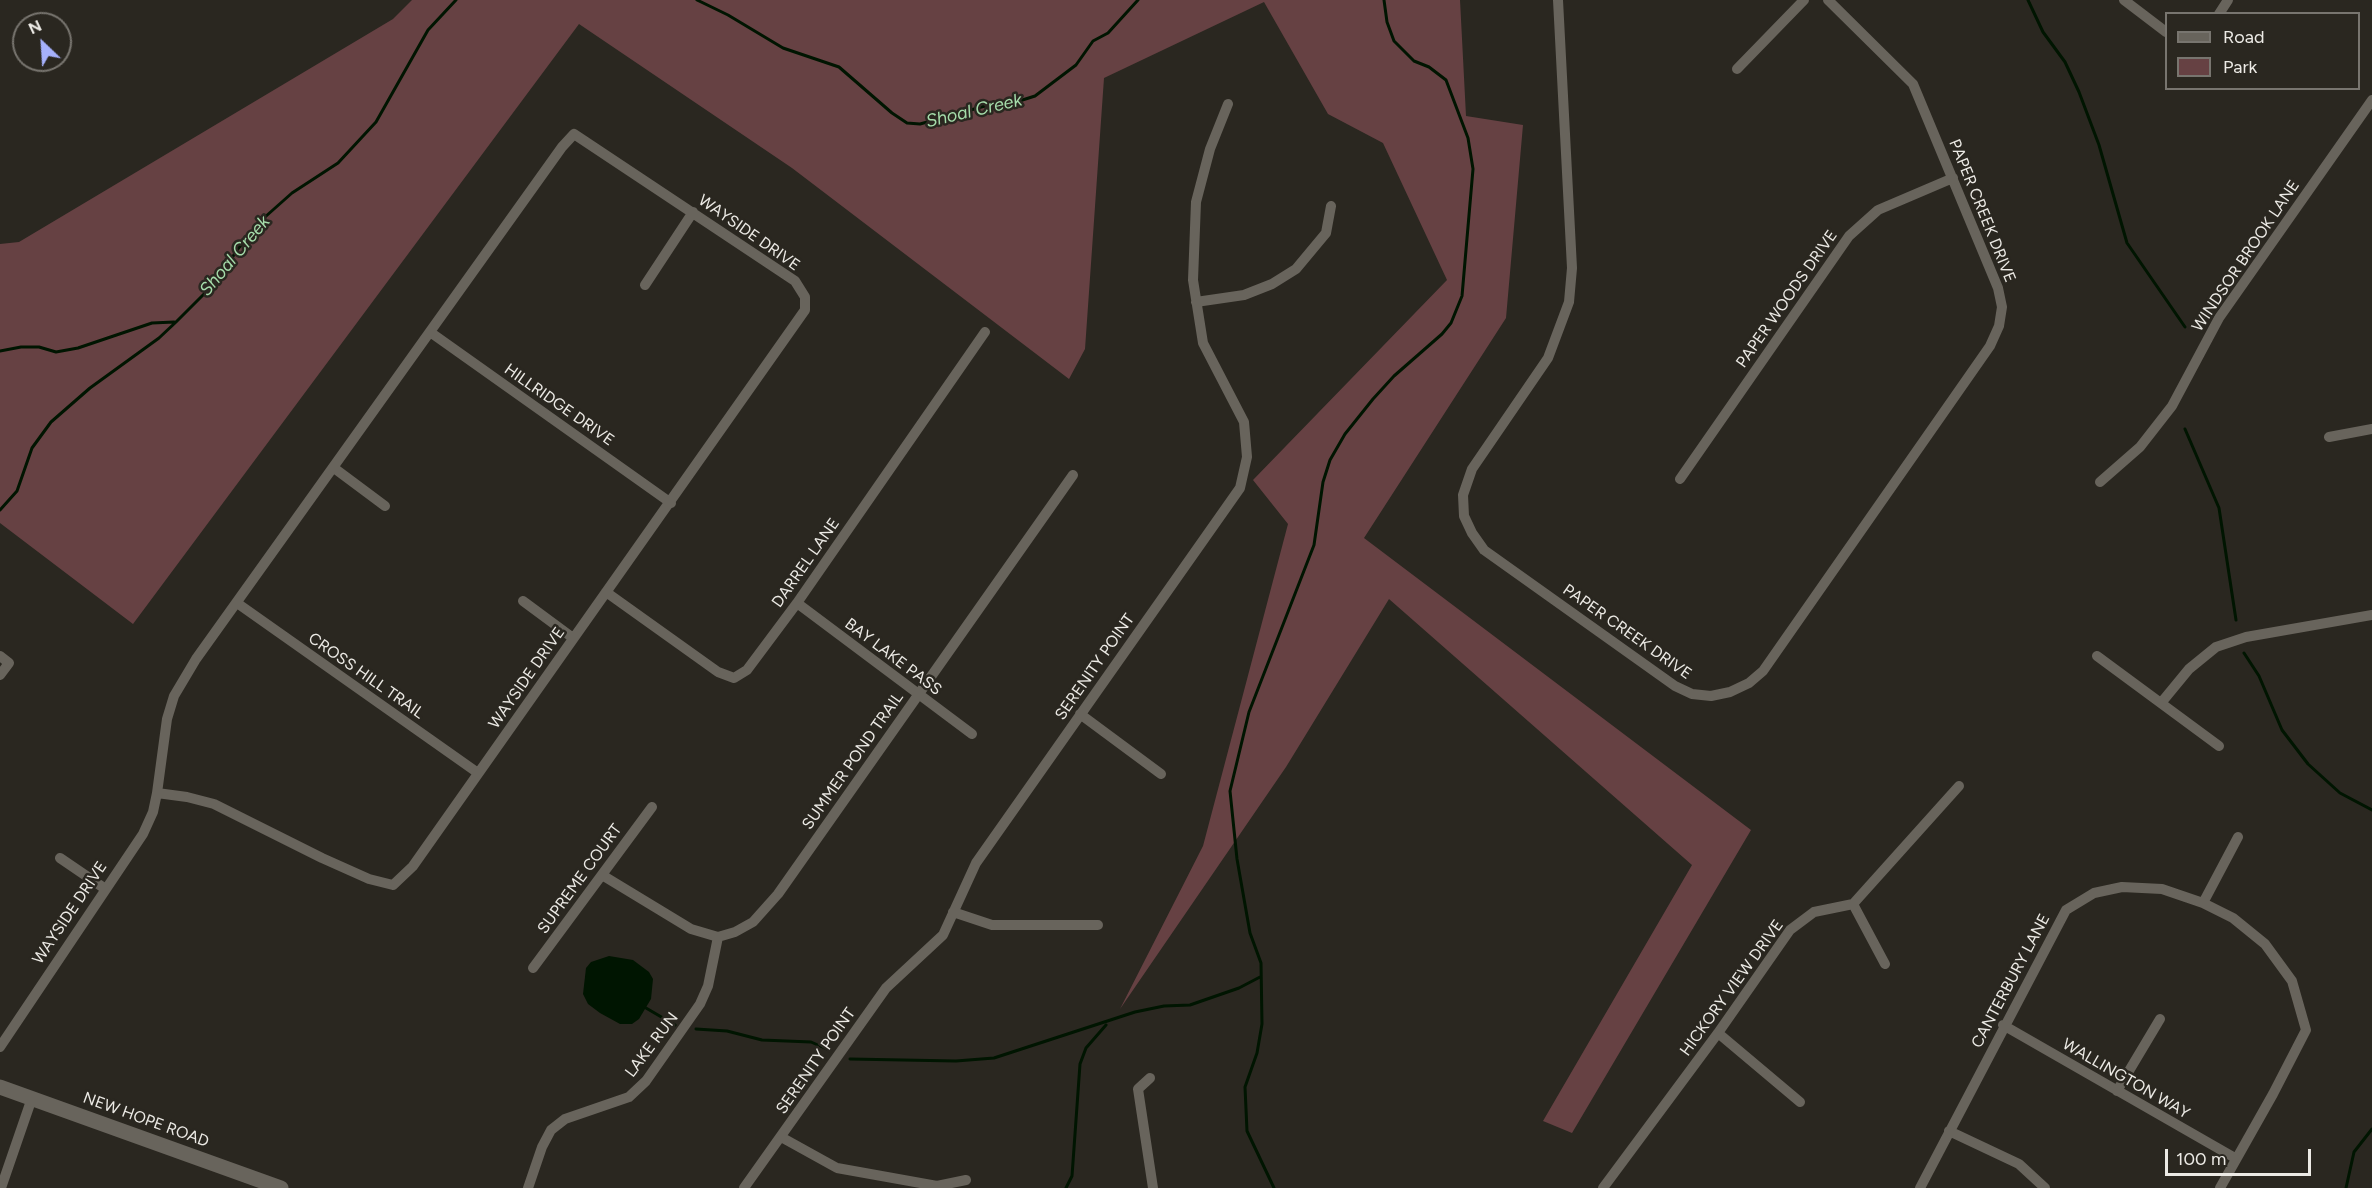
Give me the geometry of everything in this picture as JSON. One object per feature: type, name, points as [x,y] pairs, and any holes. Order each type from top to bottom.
[{"type":"street","name":"PAPER CREEK DRIVE","points":[[1558,0],[1572,268],[1569,302],[1548,358],[1472,469],[1463,495],[1464,516],[1484,550],[1674,686],[1692,694],[1711,696],[1730,692],[1749,683],[1762,670],[1990,346],[1999,326],[2002,307],[1998,288],[1913,84],[1828,0]]},
{"type":"street","points":[[1737,69],[1804,0]]},
{"type":"street","points":[[2124,0],[2165,31]]},
{"type":"street","name":"WINDSOR BROOK LANE","points":[[2100,483],[2140,447],[2172,406],[2219,318],[2372,99]]},
{"type":"street","name":"SERENITY POINT","points":[[744,1188],[886,988],[944,935],[976,863],[1240,488],[1247,457],[1244,422],[1203,344],[1193,280],[1196,202],[1210,149],[1228,104]]},
{"type":"street","name":"WAYSIDE DRIVE","points":[[0,1047],[104,888],[143,834],[153,812],[157,793],[167,719],[174,696],[196,659],[562,147],[574,134],[795,281],[805,297],[805,310],[413,866],[393,885],[369,879],[322,858],[214,804],[187,796],[157,793]]},
{"type":"street","name":"PAPER WOODS DRIVE","points":[[1680,479],[1849,236],[1864,220],[1878,210],[1953,178]]},
{"type":"street","points":[[1196,302],[1244,295],[1272,284],[1296,269],[1326,233],[1331,206]]},
{"type":"street","points":[[645,285],[693,213]]},
{"type":"street","name":"HILLRIDGE DRIVE","points":[[430,332],[671,503]]},
{"type":"street","name":"DARREL LANE","points":[[606,592],[718,672],[734,678],[747,670],[797,603],[985,332]]},
{"type":"street","points":[[2329,437],[2372,429]]},
{"type":"street","points":[[334,468],[385,506]]},
{"type":"street","name":"SUMMER POND TRAIL","points":[[718,937],[735,932],[753,922],[768,908],[1073,475]]},
{"type":"street","points":[[523,601],[573,638]]},
{"type":"street","name":"CROSS HILL TRAIL","points":[[237,603],[478,773]]},
{"type":"street","name":"BAY LAKE PASS","points":[[797,603],[972,734]]},
{"type":"street","points":[[2161,703],[2189,669],[2216,648],[2246,638],[2372,615]]},
{"type":"street","points":[[2097,656],[2219,746]]},
{"type":"street","points":[[0,675],[4,659]]},
{"type":"street","points":[[1080,714],[1161,774]]},
{"type":"street","points":[[1885,964],[1853,904],[1959,786]]},
{"type":"street","name":"SUPREME COURT","points":[[533,968],[652,807]]},
{"type":"street","points":[[2203,903],[2238,837]]},
{"type":"street","points":[[60,858],[104,888]]},
{"type":"street","points":[[602,875],[691,929],[718,937]]},
{"type":"street","name":"CANTERBURY LANE","points":[[1920,1188],[2003,1025],[2066,910],[2094,893],[2122,887],[2162,889],[2203,903],[2233,918],[2265,944],[2292,981],[2306,1030],[2220,1188]]},
{"type":"street","name":"HICKORY VIEW DRIVE","points":[[1603,1188],[1718,1034],[1790,930],[1815,912],[1853,904]]},
{"type":"street","points":[[953,912],[992,925],[1098,925]]},
{"type":"street","name":"LAKE RUN","points":[[528,1188],[542,1147],[551,1130],[565,1119],[629,1097],[646,1081],[700,1004],[708,986],[718,937]]},
{"type":"street","points":[[2118,1091],[2160,1019]]},
{"type":"street","name":"WALLINGTON WAY","points":[[2003,1025],[2235,1158]]},
{"type":"street","points":[[1718,1034],[1800,1102]]},
{"type":"street","points":[[1150,1078],[1138,1089],[1153,1188]]},
{"type":"street","name":"NEW HOPE ROAD","points":[[0,1087],[251,1183],[281,1188]]},
{"type":"street","points":[[1,1188],[32,1098]]},
{"type":"street","points":[[1949,1131],[2019,1164],[2045,1188]]},
{"type":"street","points":[[781,1137],[837,1168],[937,1186],[966,1180]]},
{"type":"green space","points":[[412,0],[1460,0],[1466,116],[1523,125],[1506,318],[1364,538],[1751,830],[1572,1133],[1543,1121],[1692,865],[1389,599],[1286,767],[1120,1009],[1203,846],[1288,524],[1253,480],[1447,280],[1383,143],[1328,114],[1264,2],[1104,78],[1085,349],[1069,379],[792,168],[579,24],[133,624],[0,523],[0,244],[19,242],[393,19]]},
{"type":"shaded area","points":[[609,956],[633,960],[649,972],[653,979],[651,999],[639,1019],[632,1024],[620,1024],[600,1013],[588,1004],[583,994],[586,968],[591,962]]},
{"type":"waterway","name":"Shoal Creek","points":[[0,510],[17,491],[32,448],[51,422],[90,388],[159,338],[218,280],[237,250],[265,217],[292,193],[338,163],[376,122],[428,30],[456,0]]},
{"type":"waterway","name":"Shoal Creek","points":[[697,0],[728,15],[783,48],[839,67],[892,113],[907,123],[920,124],[985,106],[1013,103],[1035,96],[1076,65],[1093,41],[1108,33],[1138,0]]},
{"type":"waterway","points":[[1274,1188],[1247,1131],[1245,1087],[1257,1053],[1262,1024],[1261,963],[1250,933],[1237,859],[1230,791],[1249,712],[1314,545],[1323,482],[1330,460],[1345,434],[1373,399],[1394,376],[1442,334],[1451,323],[1462,296],[1473,169],[1468,138],[1446,80],[1429,67],[1414,61],[1394,41],[1387,22],[1384,0]]},
{"type":"waterway","points":[[2028,0],[2043,32],[2065,62],[2079,92],[2099,145],[2127,243],[2185,327]]},
{"type":"waterway","name":"Shoal Creek","points":[[0,351],[21,347],[39,347],[56,352],[78,348],[152,323],[174,322]]},
{"type":"waterway","points":[[2185,429],[2219,508],[2236,620]]},
{"type":"waterway","points":[[2244,653],[2259,676],[2282,730],[2308,764],[2340,793],[2372,810]]},
{"type":"waterway","points":[[850,1059],[956,1061],[994,1058],[1135,1012],[1164,1006],[1190,1005],[1239,988],[1260,977]]},
{"type":"waterway","points":[[646,1008],[675,1025]]},
{"type":"waterway","points":[[1066,1188],[1072,1176],[1080,1064],[1086,1048],[1106,1025]]},
{"type":"waterway","points":[[696,1029],[727,1031],[762,1040],[811,1042],[827,1049]]},
{"type":"waterway","points":[[2346,1188],[2354,1152],[2372,1129]]}]
